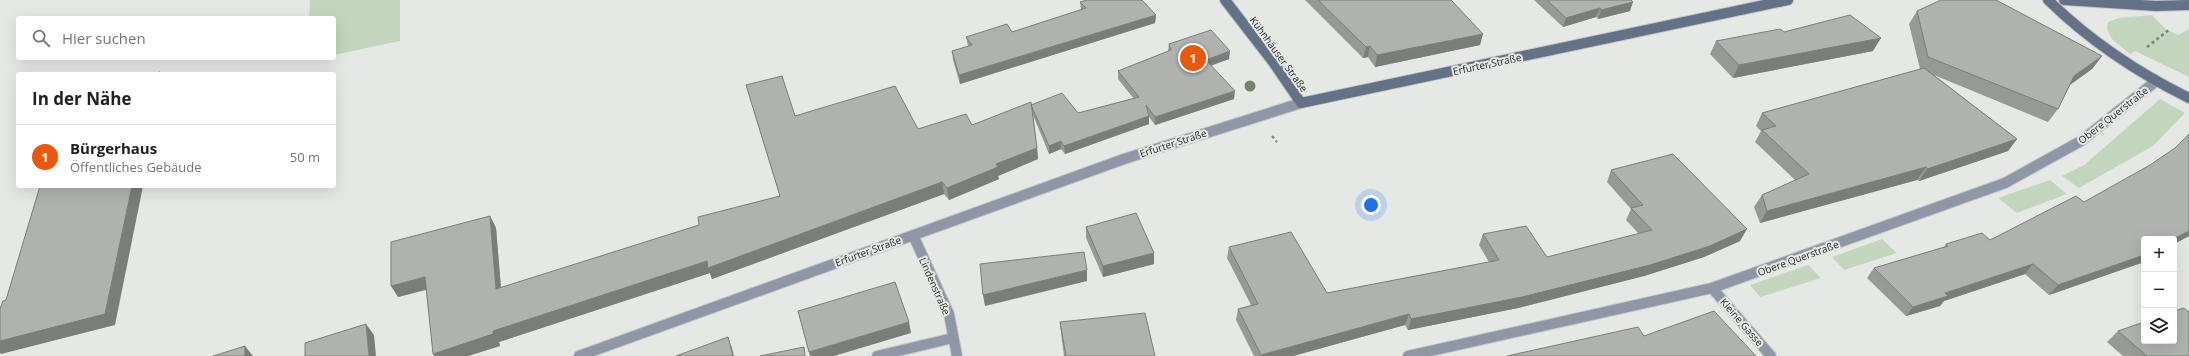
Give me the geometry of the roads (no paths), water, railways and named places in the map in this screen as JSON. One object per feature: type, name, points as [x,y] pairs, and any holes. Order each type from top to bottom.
[{"type":"street","name":"Kühnhäuser Straße","points":[[1225,0],[1273,62],[1301,103]]},
{"type":"street","name":"Erfurter Straße","points":[[579,356],[1124,159],[1301,103],[1788,0]]},
{"type":"street","points":[[2048,0],[2104,50],[2155,82],[2189,98]]},
{"type":"street","points":[[2064,0],[2156,6],[2189,6]]},
{"type":"street","name":"Obere Querstraße","points":[[1408,356],[1712,288],[2005,183],[2081,141],[2155,82]]},
{"type":"street","name":"Lindenstraße","points":[[912,235],[949,314],[956,356]]},
{"type":"street","name":"Kleine Gasse","points":[[1712,288],[1771,356]]},
{"type":"street","points":[[877,356],[953,338]]},
{"type":"place","name":"Bürgerhaus","points":[[1193,58]]}]
